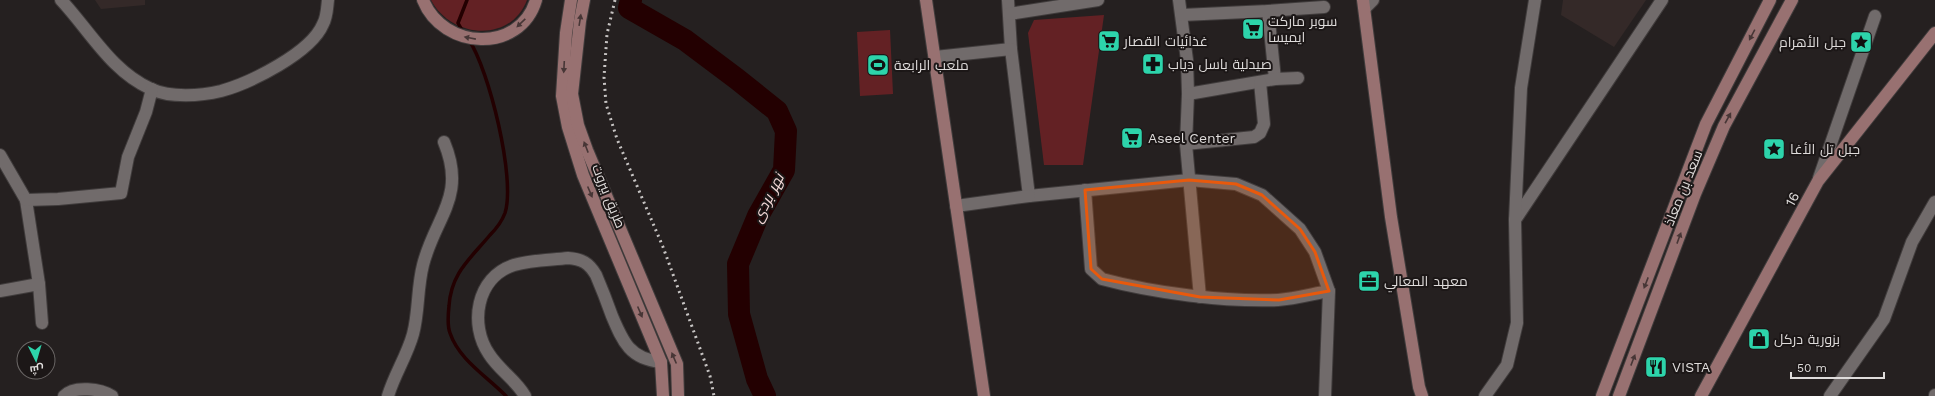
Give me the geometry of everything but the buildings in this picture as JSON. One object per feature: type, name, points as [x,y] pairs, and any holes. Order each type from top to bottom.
[{"type":"street","points":[[61,0],[106,55],[121,69],[152,89],[180,94],[219,91],[238,86],[291,58],[316,35],[323,25],[328,0]]},
{"type":"street","points":[[423,0],[427,9],[437,22],[446,29],[458,35],[474,39],[496,37],[508,33],[520,25],[533,9],[536,0]]},
{"type":"street","name":"طريق بيروت","points":[[571,0],[566,33],[562,96],[568,127],[583,175],[661,362],[663,396]]},
{"type":"street","points":[[584,0],[580,21],[572,94],[578,125],[677,364],[678,396]]},
{"type":"street","points":[[926,0],[984,396]]},
{"type":"street","points":[[1008,0],[1012,49],[1029,196]]},
{"type":"street","points":[[1009,14],[1098,0]]},
{"type":"street","points":[[1484,396],[1506,365],[1517,323],[1516,220],[1521,88],[1535,0]]},
{"type":"street","points":[[1516,220],[1662,0]]},
{"type":"street","name":"سعد بن معاذ","points":[[1602,396],[1706,124],[1770,0]]},
{"type":"street","name":"سعد بن معاذ","points":[[1619,396],[1695,194],[1724,126],[1792,0]]},
{"type":"street","points":[[1367,3],[1391,217],[1419,387],[1422,396]]},
{"type":"street","points":[[1200,296],[1186,144],[1188,94],[1187,60],[1177,5],[1324,7]]},
{"type":"street","points":[[1275,7],[1275,79]]},
{"type":"street","points":[[1818,181],[1875,16]]},
{"type":"street","name":"16","points":[[1701,396],[1818,181],[1935,33]]},
{"type":"street","points":[[934,57],[1012,49]]},
{"type":"street","points":[[1188,94],[1275,79],[1298,78]]},
{"type":"street","points":[[1186,144],[1254,137],[1260,133],[1264,124],[1260,82]]},
{"type":"street","points":[[26,200],[122,193],[128,157],[146,112],[152,89]]},
{"type":"street","points":[[388,396],[413,334],[423,265],[444,216],[451,195],[452,164],[444,142]]},
{"type":"street","points":[[0,155],[26,200],[42,323]]},
{"type":"street","points":[[956,206],[1029,196],[1189,180],[1236,184],[1262,195],[1300,230],[1314,252],[1329,291],[1325,396]]},
{"type":"street","points":[[1085,190],[1091,270],[1102,279],[1115,283],[1200,296],[1279,300],[1329,291]]},
{"type":"street","points":[[1830,396],[1884,319],[1912,242],[1935,202]]},
{"type":"street","points":[[525,396],[489,354],[479,331],[479,302],[484,290],[492,279],[502,271],[514,265],[568,258],[585,262],[592,267],[596,275],[625,344],[637,356],[644,359],[661,362]]},
{"type":"street","points":[[0,291],[38,284]]},
{"type":"street","points":[[64,396],[68,392],[91,390],[103,391],[112,396]]},
{"type":"highlighted area","points":[[1189,180],[1236,184],[1262,195],[1300,229],[1315,252],[1329,291],[1279,300],[1246,300],[1200,297],[1102,279],[1091,269],[1085,190]]},
{"type":"shaded area","points":[[95,0],[145,0],[145,5],[101,9]]},
{"type":"shaded area","points":[[431,0],[527,0],[519,14],[508,24],[494,29],[480,31],[466,28],[452,22],[440,13]]},
{"type":"shaded area","points":[[1563,0],[1646,0],[1614,47],[1561,15]]},
{"type":"shaded area","points":[[1104,15],[1083,165],[1044,165],[1028,33],[1034,20]]},
{"type":"shaded area","points":[[890,30],[893,94],[860,96],[857,32]]},
{"type":"waterway","points":[[463,32],[458,23],[467,0]]},
{"type":"waterway","name":"نهر بردى","points":[[631,0],[629,8],[685,40],[777,111],[786,131],[784,170],[758,216],[738,264],[739,314],[757,379],[765,396]]},
{"type":"waterway","points":[[469,40],[485,75],[499,125],[507,176],[507,197],[505,213],[501,222],[469,259],[453,284],[449,306],[448,327],[454,343],[460,352],[506,396]]},
{"type":"railway","points":[[615,0],[607,34],[604,77],[606,104],[617,139],[663,247],[710,376],[714,396]]},
{"type":"place","name":"سوبر ماركت ايميسا","points":[[1253,29]]},
{"type":"place","name":"غذائيات القصار","points":[[1109,41]]},
{"type":"place","name":"جبل الأهرام","points":[[1861,42]]},
{"type":"place","name":"صيدلية باسل دياب","points":[[1153,64]]},
{"type":"place","name":"ملعب الرابعة","points":[[878,65]]},
{"type":"place","name":"Aseel Center","points":[[1132,138]]},
{"type":"place","name":"جبل تل الأغا","points":[[1774,149]]},
{"type":"place","name":"معهد المعالي","points":[[1369,281]]},
{"type":"place","name":"بزورية دركل","points":[[1759,339]]},
{"type":"place","name":"VISTA","points":[[1656,367]]}]
